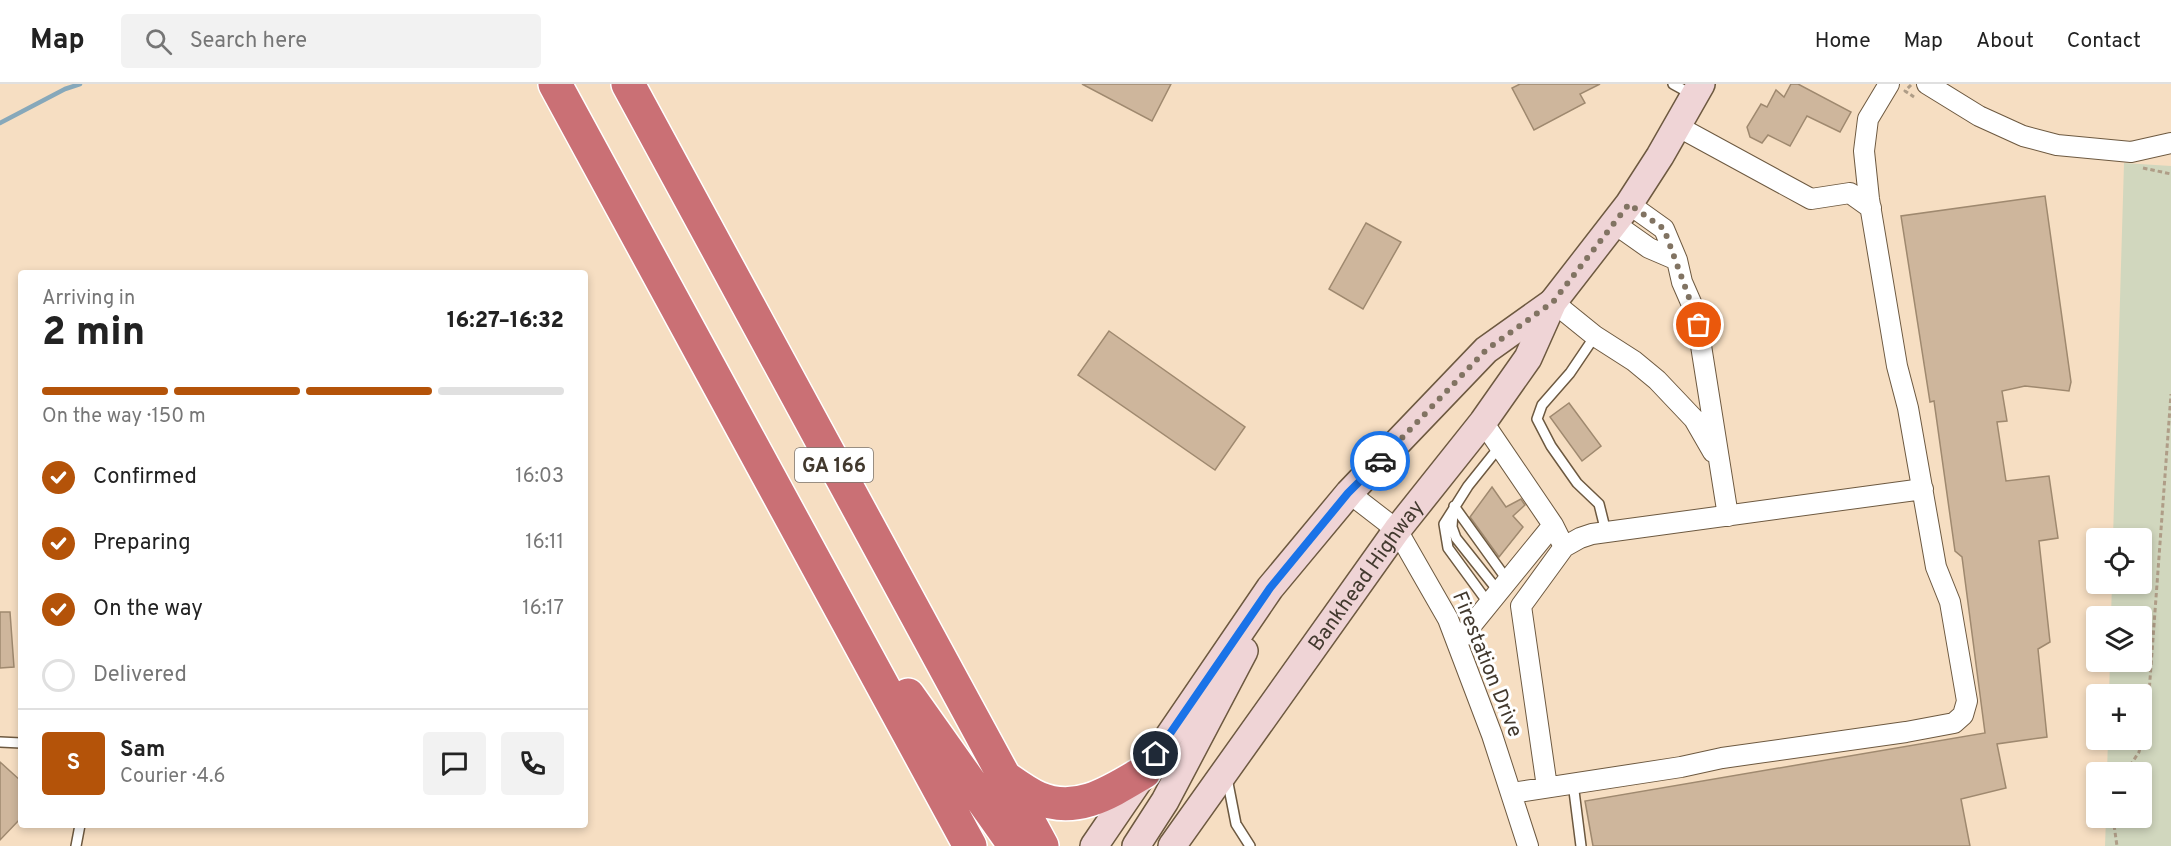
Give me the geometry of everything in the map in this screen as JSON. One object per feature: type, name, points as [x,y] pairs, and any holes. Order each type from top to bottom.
[{"type":"highway","name":"GA 166","points":[[555,84],[967,843]]},
{"type":"highway","name":"GA 166","points":[[628,84],[1042,846]]},
{"type":"highway","points":[[807,547],[860,629],[1014,846]]},
{"type":"highway","points":[[1006,778],[1038,798],[1066,804],[1101,797],[1144,772]]},
{"type":"main road","name":"Bankhead Highway","points":[[1172,846],[1397,530],[1483,422],[1528,358],[1553,302],[1622,214],[1677,126],[1690,88]]},
{"type":"main road","name":"Bankhead Highway","points":[[1094,846],[1235,636],[1281,574],[1348,493],[1486,350],[1553,302]]},
{"type":"main road","points":[[1136,846],[1170,791],[1281,574]]},
{"type":"street","points":[[1512,793],[1722,758],[1906,732],[1954,723],[1963,715],[1967,701],[1950,602],[1936,567],[1908,408],[1897,366],[1864,151],[1868,119],[1889,84]]},
{"type":"street","points":[[1927,84],[1979,116],[2023,136],[2057,145],[2131,152],[2171,143]]},
{"type":"street","points":[[1677,126],[1811,199],[1850,194],[1871,208]]},
{"type":"street","points":[[1622,214],[1664,229],[1677,260],[1682,282],[1699,325],[1728,516]]},
{"type":"street","points":[[1553,302],[1595,336],[1634,361],[1677,399],[1694,418],[1720,465]]},
{"type":"street","points":[[1483,422],[1553,525],[1564,546]]},
{"type":"street","points":[[1547,787],[1521,606],[1564,546],[1580,538],[1606,532],[1923,489]]},
{"type":"street","name":"Firestation Drive","points":[[1348,493],[1397,530],[1448,619],[1512,793],[1528,846]]},
{"type":"street","points":[[1457,643],[1553,525]]},
{"type":"lane","points":[[1595,336],[1570,373],[1542,405],[1537,419],[1551,446],[1577,483],[1599,504],[1606,532]]},
{"type":"lane","points":[[1499,592],[1448,548],[1444,525],[1454,506],[1480,469],[1500,446]]},
{"type":"lane","points":[[1454,506],[1499,592]]},
{"type":"lane","points":[[1454,506],[1452,527],[1456,538],[1499,592]]},
{"type":"lane","points":[[0,742],[18,743]]},
{"type":"lane","points":[[1226,770],[1236,824],[1250,846]]},
{"type":"lane","points":[[1573,783],[1581,846]]},
{"type":"lane","points":[[76,846],[79,828]]},
{"type":"path","points":[[2150,684],[2171,394]]},
{"type":"path","points":[[2114,828],[2117,846]]},
{"type":"green space","points":[[2124,163],[2171,166],[2171,846],[2105,846],[2106,828],[2152,828],[2152,762],[2107,762],[2108,750],[2152,750],[2152,684],[2109,684],[2110,672],[2152,672],[2152,606],[2111,606],[2112,594],[2152,594],[2152,528],[2113,528]]},
{"type":"building","points":[[1082,84],[1171,84],[1152,121]]},
{"type":"building","points":[[1520,84],[1600,84],[1580,94],[1585,103],[1534,130],[1512,88]]},
{"type":"building","points":[[1791,84],[1798,84],[1851,112],[1840,132],[1807,116],[1790,146],[1768,135],[1762,143],[1750,137],[1747,127],[1761,104],[1767,107],[1776,90],[1784,97]]},
{"type":"building","points":[[2045,196],[2071,382],[2069,391],[2025,386],[2002,391],[2007,421],[1997,422],[2006,481],[2049,476],[2058,538],[2039,541],[2050,642],[2038,649],[2047,737],[1997,744],[2006,788],[1961,799],[1970,846],[1593,846],[1585,801],[1985,733],[1962,557],[1955,551],[1934,401],[1930,402],[1901,216]]},
{"type":"building","points":[[1366,223],[1401,242],[1363,309],[1329,289]]},
{"type":"building","points":[[1109,331],[1245,427],[1215,470],[1078,375]]},
{"type":"building","points":[[1569,403],[1601,446],[1582,461],[1550,417]]},
{"type":"building","points":[[1492,487],[1506,507],[1521,499],[1525,505],[1513,516],[1523,527],[1499,557],[1470,517]]},
{"type":"building","points":[[0,612],[10,612],[14,667],[0,668]]},
{"type":"building","points":[[0,762],[18,778],[18,821],[0,840]]},
{"type":"waterway","points":[[0,123],[65,89],[80,84]]},
{"type":"way so far","points":[[1380,461],[1486,350],[1553,302],[1629,204],[1664,229],[1699,325]]},
{"type":"route","points":[[1156,754],[1270,588],[1348,493],[1380,461]]}]
